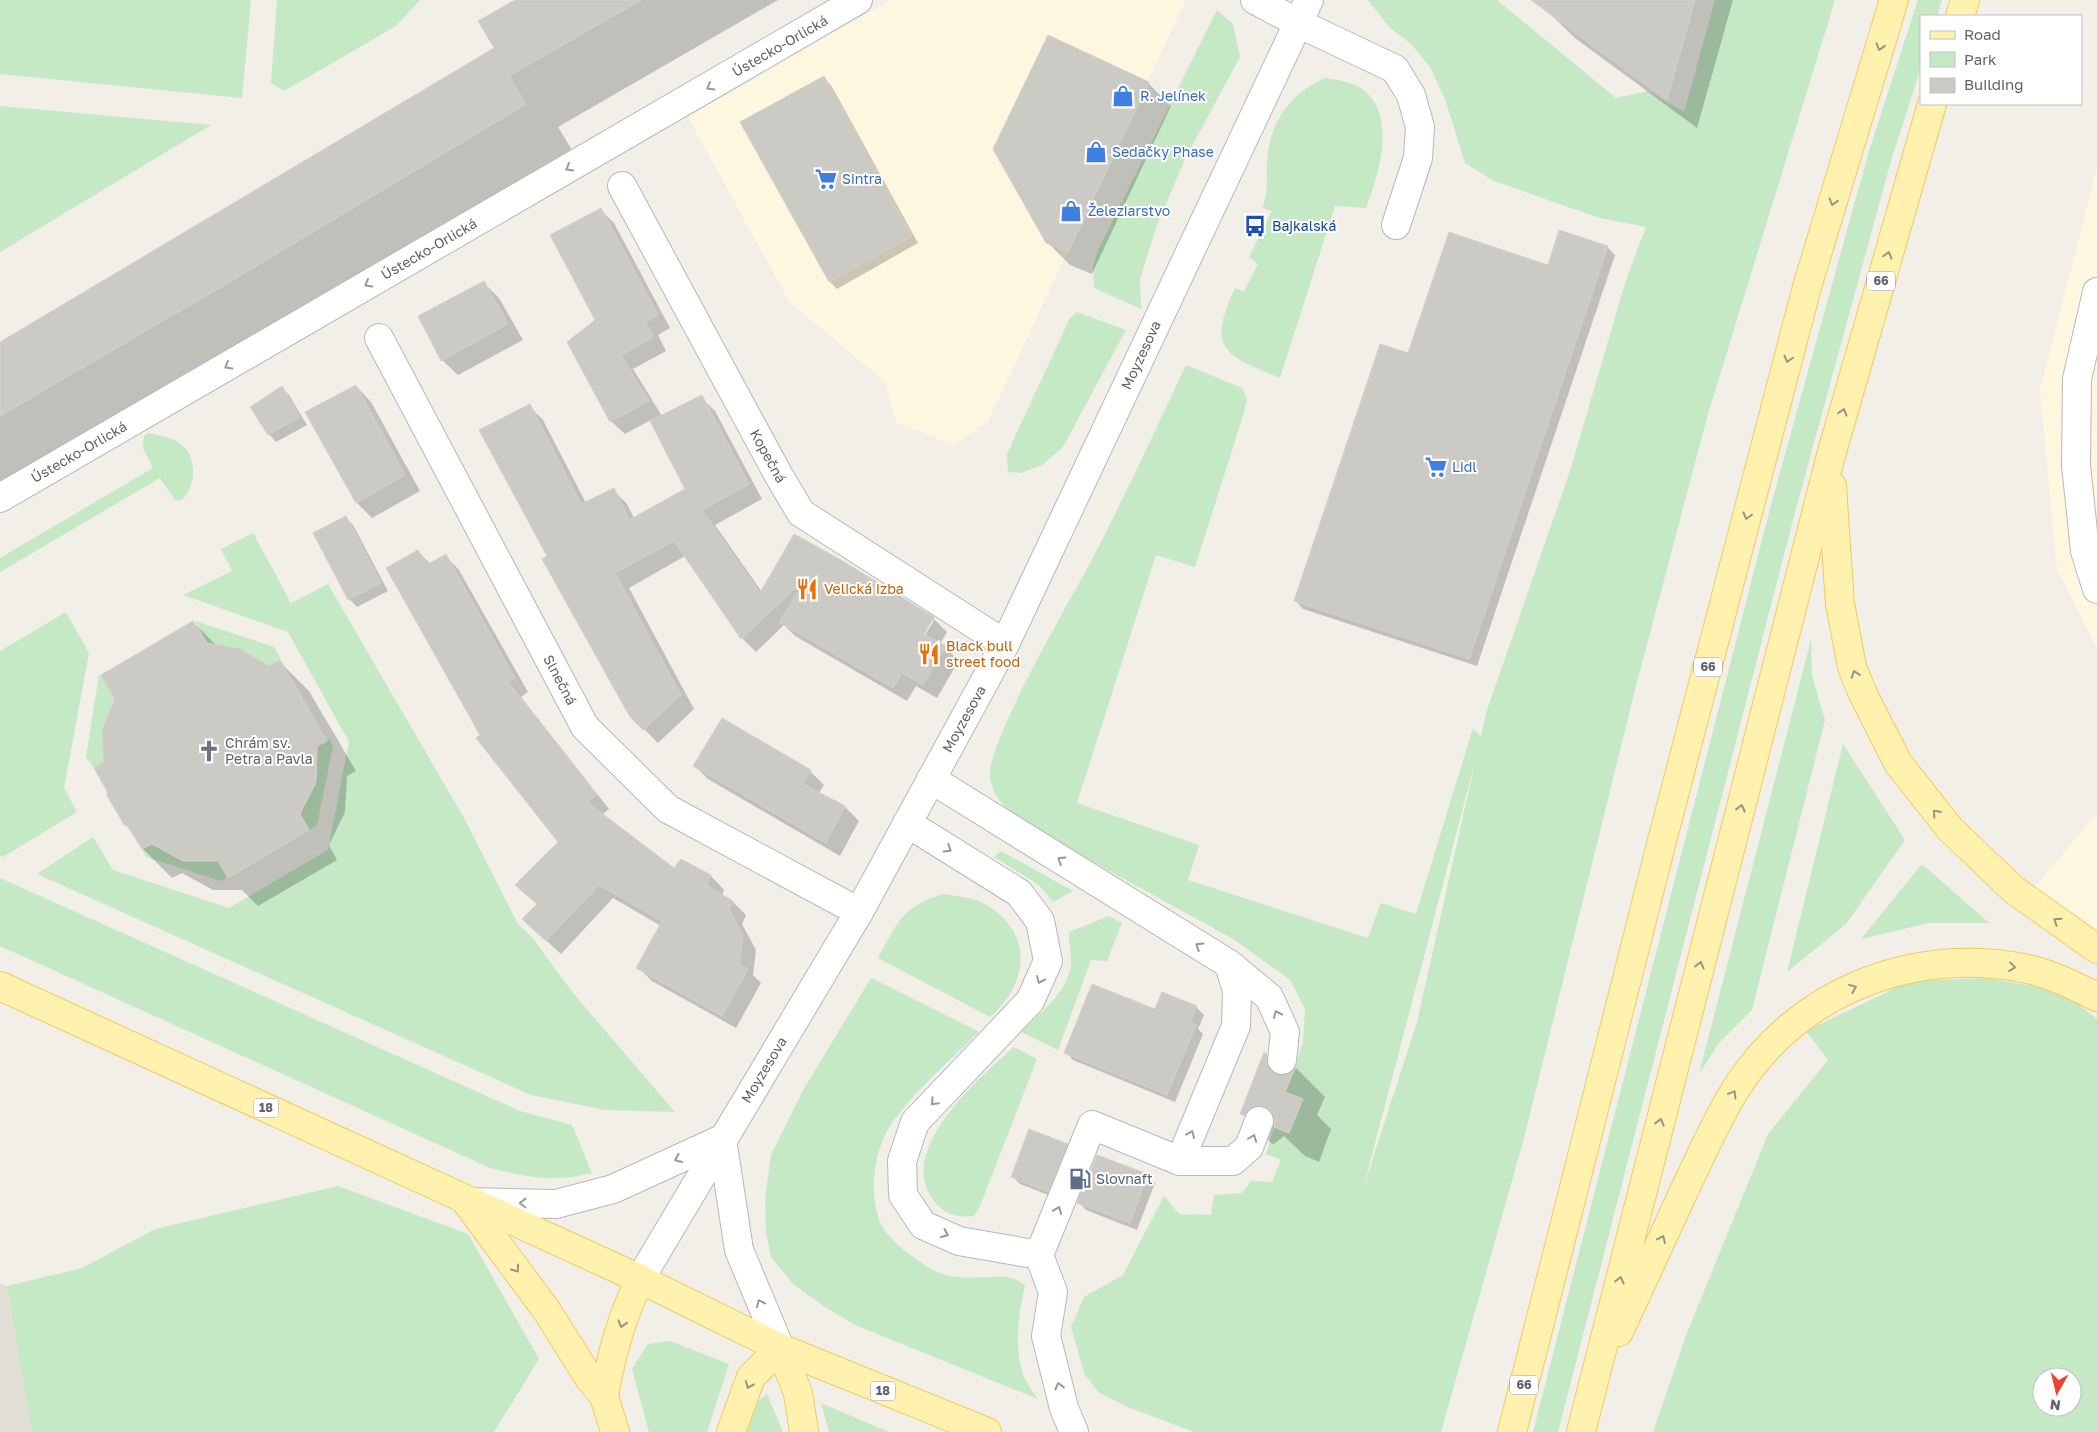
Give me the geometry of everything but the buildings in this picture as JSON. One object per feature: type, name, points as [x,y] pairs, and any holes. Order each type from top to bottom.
[{"type":"main road","name":"66","points":[[1512,1432],[1661,846],[1807,287],[1894,0]]},
{"type":"main road","points":[[1960,15],[1965,0]]},
{"type":"main road","name":"66","points":[[1581,1432],[1830,458],[1932,105]]},
{"type":"main road","points":[[1830,458],[1840,604],[1852,667],[1862,692],[1898,763],[1950,829],[2014,890],[2097,949]]},
{"type":"main road","points":[[1590,1395],[1714,1126],[1744,1078],[1767,1047],[1785,1032],[1835,995],[1889,973],[1924,966],[1956,963],[2024,968],[2063,980],[2097,996]]},
{"type":"main road","name":"18","points":[[0,986],[466,1202],[640,1280],[780,1348],[987,1432]]},
{"type":"main road","points":[[466,1202],[547,1312],[589,1378],[604,1396],[615,1432]]},
{"type":"main road","points":[[604,1396],[609,1364],[627,1306],[640,1280]]},
{"type":"main road","points":[[731,1432],[752,1377],[780,1348],[798,1393],[804,1432]]},
{"type":"street","name":"Ústecko-Orlická","points":[[0,498],[858,0]]},
{"type":"street","points":[[1255,0],[1304,12],[1395,69],[1411,95],[1420,127],[1418,158],[1396,225]]},
{"type":"street","name":"Moyzesova","points":[[640,1280],[859,912],[1005,644],[1304,12]]},
{"type":"street","name":"Kopečná","points":[[622,186],[779,476],[801,513],[1005,644]]},
{"type":"street","points":[[2097,292],[2076,378],[2076,455],[2085,551],[2097,589]]},
{"type":"street","name":"Slnečná","points":[[379,338],[585,727],[668,809],[859,912]]},
{"type":"street","points":[[931,779],[1229,964],[1269,997],[1285,1032],[1282,1060]]},
{"type":"street","points":[[907,823],[1019,893],[1040,921],[1048,961],[1030,1001],[915,1122],[902,1161],[903,1195],[923,1225],[959,1241],[1040,1255]]},
{"type":"street","points":[[1180,1161],[1236,1026],[1237,992],[1229,964]]},
{"type":"street","points":[[1074,1432],[1064,1408],[1046,1336],[1053,1292],[1040,1255],[1092,1125],[1180,1161],[1233,1160],[1249,1147],[1259,1121]]},
{"type":"street","points":[[466,1202],[556,1204],[613,1189],[722,1140],[739,1250],[780,1348]]},
{"type":"shaded area","points":[[891,0],[1186,0],[988,421],[954,445],[896,422],[885,381],[790,303],[688,117]]},
{"type":"shaded area","points":[[2097,167],[2097,649],[2057,569],[2040,391]]},
{"type":"shaded area","points":[[2097,813],[2097,938],[2034,888]]},
{"type":"shaded area","points":[[0,1284],[7,1286],[32,1432],[0,1432]]},
{"type":"green space","points":[[0,0],[251,0],[242,98],[0,74]]},
{"type":"green space","points":[[277,0],[420,0],[396,26],[284,91],[271,83]]},
{"type":"green space","points":[[1368,0],[1497,0],[1616,98],[1648,91],[1684,112],[1715,0],[1835,0],[1708,414],[1637,682],[1524,1138],[1441,1432],[1194,1432],[1130,1408],[1098,1392],[1084,1373],[1071,1327],[1084,1297],[1123,1275],[1164,1196],[1179,1214],[1211,1215],[1214,1195],[1242,1193],[1251,1181],[1272,1182],[1281,1160],[1266,1154],[1274,1127],[1289,1133],[1302,1099],[1285,1092],[1303,1043],[1305,1009],[1290,980],[1233,939],[1037,831],[1015,816],[1002,803],[993,788],[990,779],[992,761],[1001,734],[1016,702],[1097,550],[1186,365],[1242,388],[1247,399],[1195,567],[1156,555],[1077,803],[1199,845],[1188,880],[1368,938],[1381,903],[1416,914],[1473,728],[1481,737],[1486,713],[1570,471],[1626,280],[1646,227],[1600,218],[1545,199],[1492,180],[1465,163],[1445,99],[1430,67],[1411,44],[1389,27]],"holes":[[[1476,758],[1417,1022],[1363,1189]]]},
{"type":"green space","points":[[1918,0],[1942,0],[1937,15],[1920,15],[1920,70],[1891,161],[1794,516],[1558,1432],[1533,1432],[1771,505],[1869,151]]},
{"type":"green space","points":[[1217,10],[1233,24],[1240,57],[1186,157],[1157,225],[1140,279],[1141,309],[1094,288],[1093,267],[1098,250]]},
{"type":"green space","points":[[1325,78],[1356,85],[1365,91],[1375,103],[1383,132],[1382,148],[1366,208],[1335,206],[1280,378],[1234,356],[1226,348],[1222,338],[1222,325],[1226,309],[1235,288],[1244,291],[1258,264],[1249,257],[1272,211],[1262,208],[1266,192],[1269,148],[1277,122],[1301,92]]},
{"type":"green space","points":[[0,106],[211,125],[0,252]]},
{"type":"green space","points":[[1077,312],[1126,330],[1063,447],[1042,465],[1021,473],[1008,472],[1007,454],[1070,318]]},
{"type":"green space","points":[[148,433],[167,437],[178,442],[185,447],[189,454],[192,462],[193,478],[187,494],[182,500],[175,500],[160,478],[0,572],[0,558],[153,468],[143,448],[144,436]]},
{"type":"green space","points":[[253,533],[291,603],[328,584],[464,818],[518,924],[531,936],[573,993],[675,1112],[605,1110],[531,1095],[37,874],[93,837],[113,870],[229,908],[328,850],[349,742],[288,632],[183,595],[232,571],[221,549]]},
{"type":"green space","points":[[66,612],[89,653],[64,788],[77,812],[3,857],[0,856],[0,651]]},
{"type":"green space","points":[[195,621],[274,647],[281,659],[265,668],[248,652],[227,647],[211,649]]},
{"type":"green space","points":[[1811,640],[1812,676],[1825,720],[1752,1010],[1719,1043],[1699,1074]]},
{"type":"green space","points":[[99,675],[102,676],[118,703],[109,716],[104,730],[103,737],[107,760],[94,768],[86,757]]},
{"type":"green space","points":[[329,739],[333,746],[317,825],[309,830],[297,809],[309,797],[316,782],[317,766],[313,749]]},
{"type":"green space","points":[[1843,744],[1905,840],[1846,924],[1787,972]]},
{"type":"green space","points":[[156,842],[169,853],[183,860],[199,861],[216,857],[228,877],[221,881],[146,857],[142,849]]},
{"type":"green space","points":[[1001,851],[1073,891],[1053,902],[1039,885],[994,857]]},
{"type":"green space","points":[[1922,864],[1989,923],[1929,923],[1861,939]]},
{"type":"green space","points":[[0,878],[520,1111],[572,1125],[592,1173],[565,1178],[541,1178],[490,1168],[0,946]]},
{"type":"green space","points":[[942,894],[968,898],[983,903],[1000,915],[1011,928],[1018,942],[1021,957],[1019,973],[1013,988],[990,1017],[878,958],[897,925],[909,911],[917,905]]},
{"type":"green space","points":[[1109,916],[1122,923],[1107,961],[1091,960],[1058,1050],[1021,1032],[1052,1001],[1065,984],[1071,964],[1069,932]]},
{"type":"green space","points":[[871,978],[979,1032],[913,1097],[887,1131],[878,1156],[874,1183],[876,1210],[880,1222],[889,1236],[903,1249],[926,1266],[942,1274],[970,1278],[1008,1277],[1025,1285],[1019,1326],[1019,1358],[1024,1376],[1038,1399],[855,1325],[822,1305],[793,1284],[771,1257],[766,1232],[765,1198],[771,1155],[802,1092]]},
{"type":"green space","points":[[1986,978],[2062,991],[2097,1019],[2097,1432],[1653,1432],[1687,1333],[1768,1134],[1828,1060],[1806,1031],[1910,981]]},
{"type":"green space","points":[[1014,1047],[1037,1059],[980,1206],[974,1216],[951,1214],[934,1201],[925,1181],[925,1160],[933,1138],[947,1116],[964,1095]]},
{"type":"green space","points":[[338,1186],[468,1234],[539,1359],[494,1432],[32,1432],[7,1286],[82,1268],[155,1229]]},
{"type":"green space","points":[[670,1341],[729,1364],[707,1432],[649,1432],[632,1369],[648,1344]]},
{"type":"green space","points":[[767,1394],[783,1432],[741,1432],[753,1405]]},
{"type":"green space","points":[[821,1403],[889,1432],[829,1432]]},
{"type":"place","name":"R. Jelínek","points":[[1123,96]]},
{"type":"place","name":"Sedačky Phase","points":[[1096,152]]},
{"type":"place","name":"Sintra","points":[[826,179]]},
{"type":"place","name":"Železiarstvo","points":[[1071,211]]},
{"type":"place","name":"Bajkalská","points":[[1255,226]]},
{"type":"place","name":"Lidl","points":[[1436,467]]},
{"type":"place","name":"Velická Izba","points":[[807,589]]},
{"type":"place","name":"Black bull street food","points":[[929,654]]},
{"type":"place","name":"Chrám sv. Petra a Pavla","points":[[209,751]]},
{"type":"place","name":"Slovnaft","points":[[1080,1179]]}]
